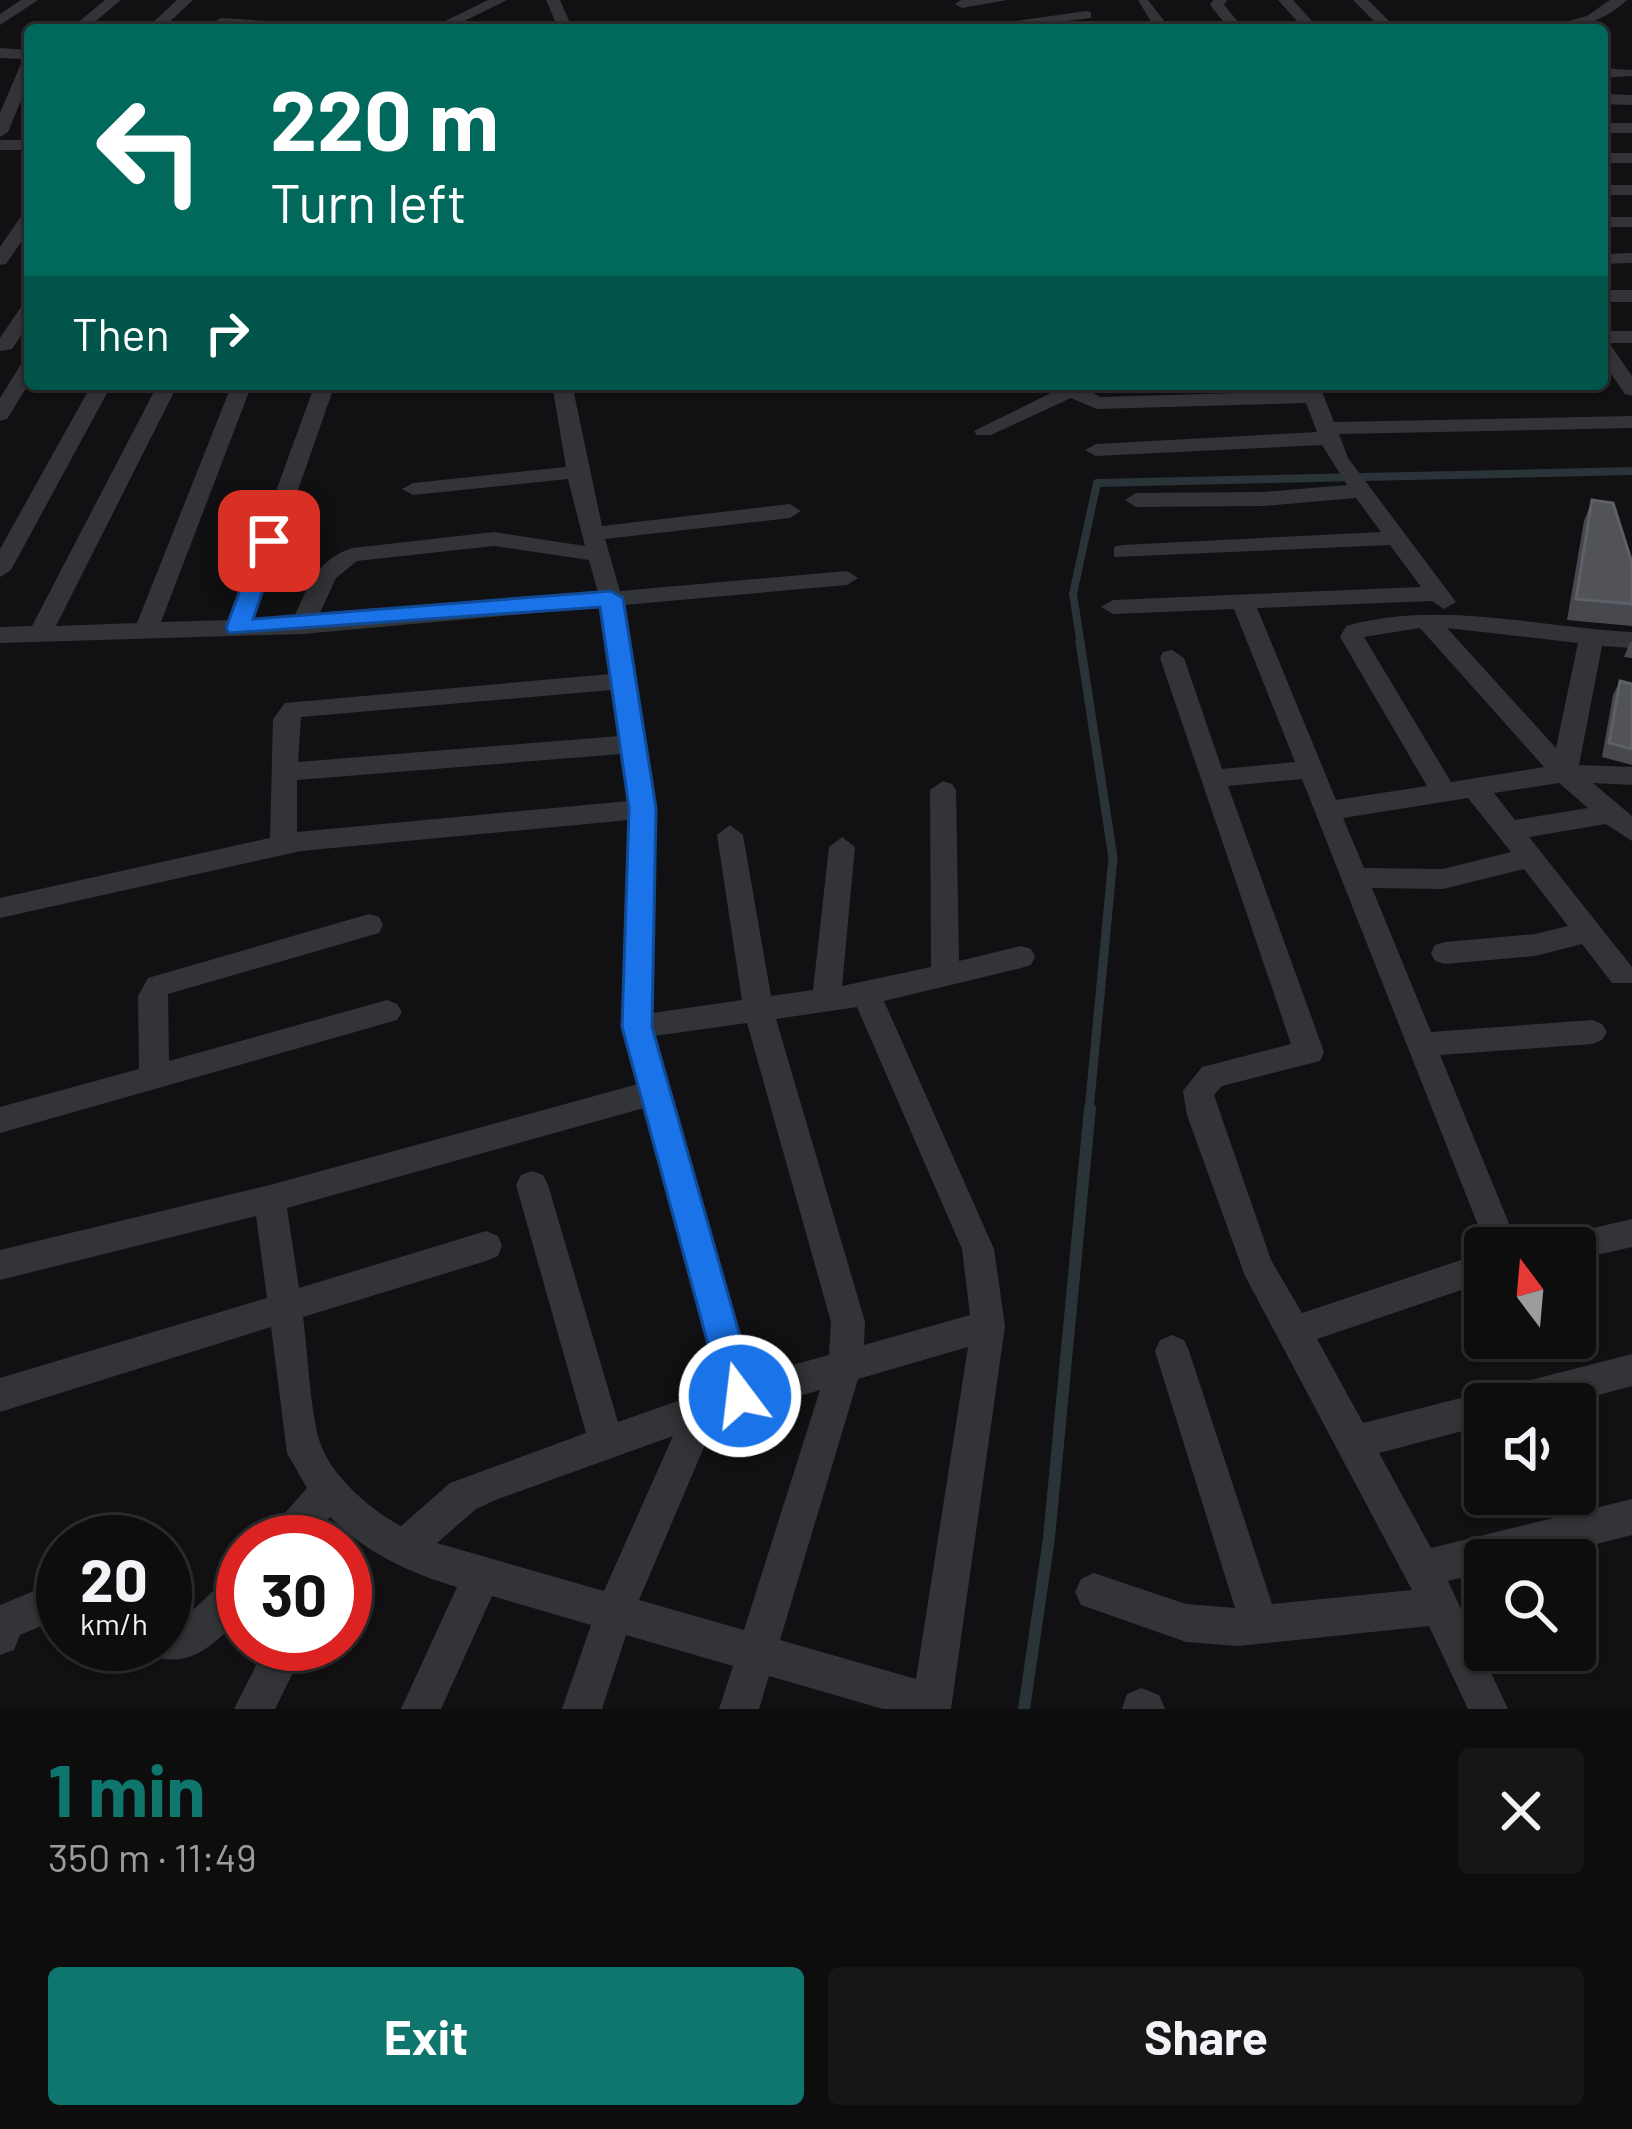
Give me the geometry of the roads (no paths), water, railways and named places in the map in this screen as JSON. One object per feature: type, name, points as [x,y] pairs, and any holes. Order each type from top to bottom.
[{"type":"street","points":[[0,21],[31,0]]},
{"type":"street","points":[[84,24],[114,0]]},
{"type":"street","points":[[159,24],[186,0]]},
{"type":"street","points":[[219,24],[245,0]]},
{"type":"street","points":[[447,24],[500,0]]},
{"type":"street","points":[[960,2],[1000,0]]},
{"type":"street","points":[[1074,0],[1094,24]]},
{"type":"street","points":[[1220,0],[1217,5],[1233,24]]},
{"type":"street","points":[[1285,0],[1307,24]]},
{"type":"street","points":[[1360,0],[1385,24]]},
{"type":"street","points":[[1569,24],[1592,19],[1620,0]]},
{"type":"street","points":[[1143,3],[1159,24]]},
{"type":"street","points":[[1013,24],[1086,15]]},
{"type":"street","points":[[0,132],[24,72]]},
{"type":"street","points":[[1608,73],[1627,73]]},
{"type":"street","points":[[0,260],[24,225]]},
{"type":"street","points":[[2,345],[24,316]]},
{"type":"street","points":[[1608,355],[1630,384]]},
{"type":"street","points":[[0,415],[24,374]]},
{"type":"street","points":[[0,570],[99,390]]},
{"type":"street","points":[[40,634],[165,390]]},
{"type":"street","points":[[146,631],[240,390]]},
{"type":"street","points":[[238,628],[323,390]]},
{"type":"street","points":[[563,390],[577,472],[611,598],[642,808],[637,1027],[740,1396]]},
{"type":"street","points":[[985,431],[1072,390]]},
{"type":"street","points":[[1082,390],[1097,403],[1311,390],[1355,486],[1458,619]]},
{"type":"street","points":[[1096,450],[1331,442],[1632,422]]},
{"type":"street","points":[[413,489],[577,472]]},
{"type":"street","points":[[1136,500],[1263,499],[1355,486]]},
{"type":"street","points":[[302,626],[328,570],[353,555],[494,539],[513,539],[561,553],[790,511]]},
{"type":"street","points":[[1122,552],[1396,538]]},
{"type":"street","points":[[0,635],[302,626],[847,578]]},
{"type":"street","points":[[1113,607],[1438,594]]},
{"type":"street","points":[[1243,601],[1495,1227]]},
{"type":"street","points":[[1445,794],[1352,637],[1360,629],[1458,619],[1591,640],[1632,640]]},
{"type":"street","points":[[1428,622],[1564,772],[1623,822]]},
{"type":"street","points":[[1564,772],[1591,640]]},
{"type":"street","points":[[1172,658],[1309,1052],[1213,1076],[1198,1091],[1202,1115],[1257,1266],[1421,1569],[1488,1709]]},
{"type":"street","points":[[283,845],[286,719],[294,710],[623,681]]},
{"type":"street","points":[[285,772],[633,744]]},
{"type":"street","points":[[1212,779],[1312,770]]},
{"type":"street","points":[[1329,811],[1564,772],[1632,776]]},
{"type":"street","points":[[1474,788],[1622,975]]},
{"type":"street","points":[[943,790],[945,977]]},
{"type":"street","points":[[0,908],[283,845],[642,808]]},
{"type":"street","points":[[1508,831],[1623,822]]},
{"type":"street","points":[[730,835],[759,1012],[848,1322],[844,1366],[739,1709]]},
{"type":"street","points":[[826,1001],[842,847]]},
{"type":"street","points":[[1357,878],[1443,879],[1529,858]]},
{"type":"street","points":[[154,1079],[153,996],[158,986],[368,925]]},
{"type":"street","points":[[1445,953],[1534,945],[1588,932]]},
{"type":"street","points":[[637,1027],[866,994],[1022,957]]},
{"type":"street","points":[[372,1531],[430,1560],[931,1706],[988,1326],[978,1249],[866,994]]},
{"type":"street","points":[[0,1120],[387,1012]]},
{"type":"street","points":[[1424,1044],[1592,1032]]},
{"type":"street","points":[[0,1265],[270,1199],[655,1092]]},
{"type":"street","points":[[532,1184],[607,1445]]},
{"type":"street","points":[[270,1199],[305,1454],[341,1515]]},
{"type":"street","points":[[1596,1241],[1632,1233]]},
{"type":"street","points":[[0,1396],[486,1246]]},
{"type":"street","points":[[1294,1331],[1464,1274]]},
{"type":"street","points":[[404,1547],[463,1496],[740,1396],[988,1326]]},
{"type":"street","points":[[1172,1351],[1259,1624]]},
{"type":"street","points":[[1582,1383],[1632,1370]]},
{"type":"street","points":[[582,1709],[614,1613],[703,1409]]},
{"type":"street","points":[[1353,1443],[1464,1414]]},
{"type":"street","points":[[1421,1569],[1632,1517]]},
{"type":"street","points":[[421,1709],[482,1574]]},
{"type":"street","points":[[1094,1592],[1186,1623],[1259,1624],[1439,1606]]},
{"type":"street","points":[[0,1636],[4,1622],[36,1609]]},
{"type":"street","points":[[192,1637],[216,1615]]},
{"type":"street","points":[[254,1709],[274,1671]]},
{"type":"waterway","points":[[1081,645],[1073,594],[1097,483],[1632,471]]},
{"type":"waterway","points":[[1080,642],[1113,858],[1089,1111]]},
{"type":"waterway","points":[[1024,1709],[1049,1538],[1090,1108]]}]
